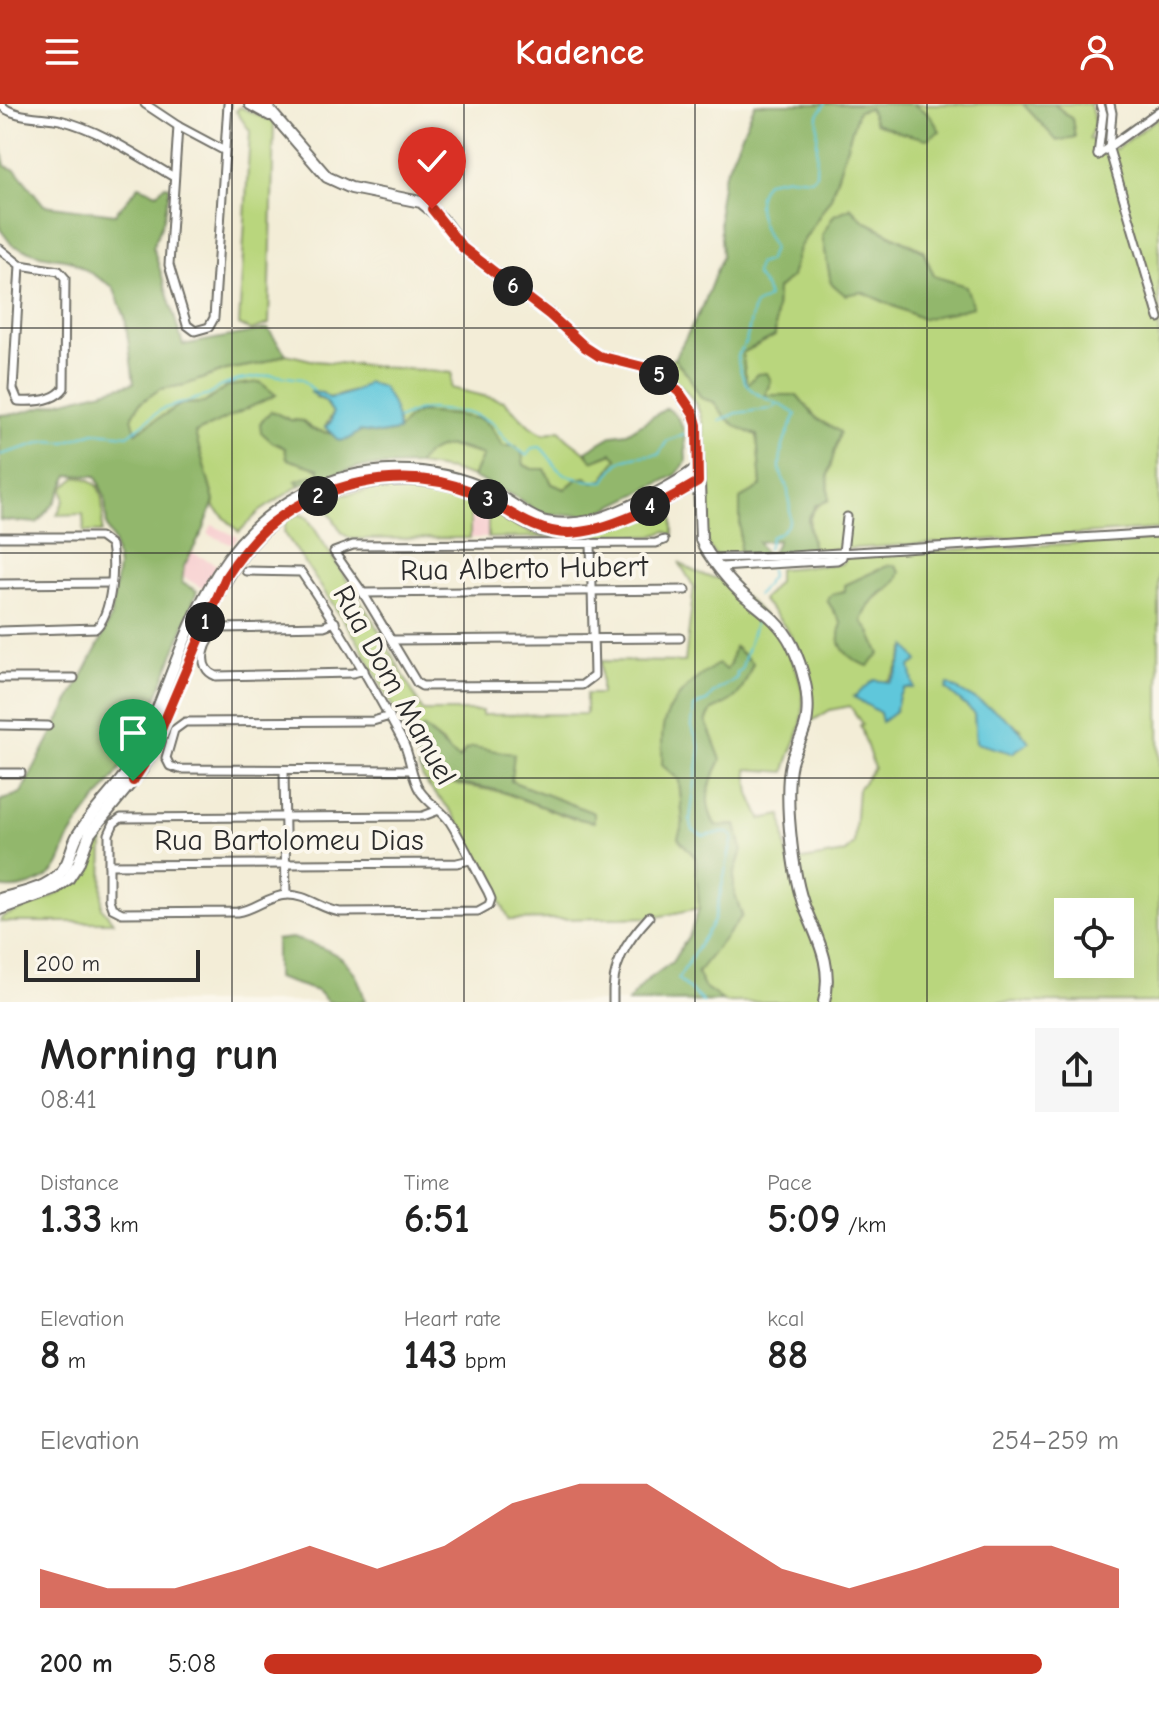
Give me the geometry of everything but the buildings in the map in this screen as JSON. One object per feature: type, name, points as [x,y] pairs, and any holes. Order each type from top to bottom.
[{"type":"main road","points":[[250,104],[279,120]]},
{"type":"main road","points":[[264,104],[327,177],[351,188],[421,202],[442,219],[463,248],[550,315],[585,347],[599,356],[651,369],[679,392],[694,414],[698,440],[701,540],[712,558],[745,596],[764,609],[780,626],[800,663],[808,714],[791,764],[789,817],[803,901],[826,959],[828,972],[824,1002]]},
{"type":"main road","points":[[682,486],[698,467]]},
{"type":"main road","points":[[0,899],[50,883],[65,867],[81,829],[141,751],[198,606],[216,573],[264,525],[305,497],[363,473],[412,470],[466,481],[538,519],[570,523],[592,521],[698,482]]},
{"type":"main road","points":[[0,909],[53,890],[74,872],[86,841],[150,755],[226,577],[264,525]]},
{"type":"street","points":[[145,104],[223,150]]},
{"type":"street","points":[[178,126],[169,265],[187,325],[195,331],[209,327],[214,318],[228,104]]},
{"type":"street","points":[[1100,104],[1103,114],[1098,155],[1159,111]]},
{"type":"street","points":[[1110,104],[1109,149],[1159,318]]},
{"type":"street","points":[[0,105],[9,111],[56,119],[90,130],[174,177]]},
{"type":"street","points":[[0,249],[20,265],[39,266],[62,274],[66,286],[65,386],[57,396],[18,401],[13,389],[20,265]]},
{"type":"street","points":[[721,567],[837,560],[842,557],[847,517]]},
{"type":"street","points":[[712,558],[1159,533]]},
{"type":"street","points":[[0,537],[97,536],[106,540],[112,550],[111,583],[103,620],[96,628],[89,631],[0,631]]},
{"type":"street","points":[[591,543],[594,676],[582,685],[422,686],[414,679],[363,593],[334,552],[353,545],[591,543],[656,543],[664,540]]},
{"type":"street","name":"Rua Dom Manuel","points":[[246,571],[301,572],[335,622],[390,716],[410,758],[411,770],[421,793],[449,821],[488,892],[489,905],[478,911],[340,912],[304,898],[286,895]]},
{"type":"street","points":[[0,584],[111,583]]},
{"type":"street","name":"Rua Alberto Hubert","points":[[363,593],[686,590]]},
{"type":"street","points":[[335,622],[324,626],[217,630],[203,659],[205,670],[216,676],[353,673],[364,670]]},
{"type":"street","points":[[392,640],[680,638]]},
{"type":"street","points":[[0,678],[74,678]]},
{"type":"street","points":[[390,716],[373,721],[185,722],[174,730],[165,755],[168,764],[179,769],[411,770]]},
{"type":"street","points":[[0,725],[48,726]]},
{"type":"street","points":[[284,770],[284,817],[286,895],[238,912],[122,913],[112,908],[109,900],[109,834],[114,823],[124,817],[284,817],[423,816],[439,810]]},
{"type":"street","points":[[0,773],[21,773]]},
{"type":"street","name":"Rua Bartolomeu Dias","points":[[109,865],[457,863],[470,860]]},
{"type":"street","points":[[613,1002],[615,966],[629,939],[649,917]]},
{"type":"shaded area","points":[[470,495],[488,504],[488,538],[470,538]]},
{"type":"shaded area","points":[[212,525],[238,537],[232,545],[208,534]]},
{"type":"shaded area","points":[[191,552],[217,565],[204,589],[183,577],[184,566]]},
{"type":"green space","points":[[755,104],[913,104],[930,115],[940,131],[927,139],[902,133],[875,123],[869,108],[858,111],[831,197],[799,248],[791,277],[777,289],[775,336],[742,353],[747,385],[757,374],[767,373],[771,381],[765,395],[797,395],[817,419],[840,432],[828,475],[829,500],[816,505],[808,519],[813,551],[772,553],[778,540],[758,542],[765,554],[740,554],[740,499],[761,486],[757,435],[732,423],[714,402],[701,398],[688,375],[674,359],[703,306],[722,256],[719,204],[723,178]]},
{"type":"green space","points":[[913,104],[1023,104],[1057,140],[1075,137],[1072,119],[1054,104],[1090,104],[1095,123],[1089,139],[1116,149],[1159,117],[1159,529],[813,551],[811,514],[829,500],[828,475],[840,432],[817,419],[797,395],[765,396],[747,386],[742,353],[775,336],[777,289],[791,277],[799,248],[831,197],[858,110],[869,108],[930,115]],"holes":[[[851,208],[864,221],[923,250],[934,276],[923,319],[862,292]]]},
{"type":"green space","points":[[1023,104],[1054,104],[1072,119],[1075,137],[1057,141]]},
{"type":"green space","points":[[240,107],[274,122],[269,324],[251,330],[239,325],[250,131],[236,111]]},
{"type":"green space","points":[[0,139],[5,166],[16,170],[44,205],[115,214],[139,186],[157,193],[165,185],[170,187],[164,218],[153,247],[183,345],[268,329],[286,354],[185,385],[160,389],[140,403],[132,417],[136,432],[182,404],[204,403],[228,386],[260,382],[276,395],[195,433],[214,501],[203,531],[184,566],[182,583],[197,591],[160,688],[135,745],[71,835],[56,868],[37,882],[12,888],[0,887],[0,801],[21,793],[101,640],[111,616],[118,567],[114,542],[107,527],[105,498],[96,476],[69,475],[55,502],[37,523],[0,520],[0,415],[15,414],[134,383],[125,317],[113,287],[70,260],[40,255],[12,245],[0,229]]},
{"type":"green space","points":[[851,208],[864,221],[923,251],[934,276],[966,286],[973,307],[923,319],[862,292],[845,295],[831,283],[822,235],[834,215]]},
{"type":"green space","points":[[286,354],[315,361],[452,373],[451,388],[504,401],[530,426],[544,434],[560,430],[592,461],[613,453],[617,458],[603,480],[577,479],[565,489],[552,484],[545,469],[532,469],[524,465],[503,446],[398,431],[398,419],[361,389],[329,398],[322,393],[316,397],[325,401],[333,413],[325,427],[332,434],[311,429],[303,421],[290,420],[271,411],[272,442],[285,448],[287,459],[319,469],[320,473],[297,481],[300,485],[259,512],[239,532],[213,506],[195,433],[275,395],[228,386],[204,403],[182,404],[135,432],[132,418],[140,403],[160,389],[185,385]]},
{"type":"green space","points":[[674,358],[701,398],[714,402],[732,423],[757,435],[761,486],[740,499],[740,554],[715,555],[706,542],[706,454],[702,421],[691,397],[659,368]]},
{"type":"green space","points":[[667,408],[682,425],[686,462],[676,475],[594,515],[542,514],[514,496],[473,477],[483,455],[447,446],[432,451],[417,465],[359,467],[300,485],[296,481],[319,473],[319,469],[287,459],[285,448],[261,432],[260,423],[271,411],[290,420],[303,421],[311,429],[332,434],[339,441],[349,439],[360,431],[379,434],[398,431],[407,419],[419,412],[480,419],[490,426],[503,446],[516,446],[522,453],[524,465],[532,469],[545,469],[552,484],[565,489],[577,479],[603,480],[617,458],[612,453],[592,461],[586,451],[613,435],[627,433]]},
{"type":"green space","points":[[446,445],[483,455],[473,477],[417,465],[427,452]]},
{"type":"green space","points":[[77,477],[87,479],[99,489],[103,505],[102,532],[84,532],[83,514],[57,515],[64,500],[63,488]]},
{"type":"green space","points":[[399,485],[470,495],[470,538],[352,539],[343,534],[327,509],[332,497]]},
{"type":"green space","points":[[663,503],[673,506],[673,535],[666,531],[653,536],[576,537],[629,520]]},
{"type":"green space","points":[[488,504],[519,527],[538,535],[554,537],[488,538]]},
{"type":"green space","points":[[298,514],[307,517],[375,624],[423,711],[482,711],[482,715],[586,714],[586,694],[601,694],[601,661],[685,662],[694,587],[679,562],[708,577],[722,580],[755,607],[770,623],[792,660],[800,680],[803,700],[801,727],[785,772],[747,769],[750,794],[761,819],[782,815],[789,864],[819,950],[822,985],[819,1002],[724,1002],[704,987],[697,973],[742,915],[734,891],[734,875],[742,850],[736,825],[716,826],[708,808],[709,785],[721,760],[706,722],[712,710],[753,663],[735,647],[679,780],[683,822],[678,838],[696,858],[699,908],[657,917],[510,920],[453,814],[426,783],[419,769],[437,781],[502,792],[574,819],[511,781],[449,753],[443,743],[424,728],[412,731],[398,717],[357,640],[284,532],[286,521]]},
{"type":"green space","points":[[1159,539],[1159,1002],[827,1002],[831,977],[829,958],[808,908],[797,861],[844,853],[854,844],[858,789],[874,768],[862,724],[850,706],[830,710],[809,723],[808,686],[801,656],[786,629],[762,600],[778,582],[778,569],[841,564],[848,556]],"holes":[[[889,589],[872,602],[861,622],[870,632],[842,624],[827,600],[847,590]],[[906,647],[905,688],[899,696],[895,712],[882,721],[880,712],[854,696],[888,680]],[[948,685],[1021,729],[976,743],[974,713]]]},
{"type":"green space","points":[[888,565],[895,566],[900,572],[898,577],[874,599],[862,621],[880,654],[868,666],[844,651],[839,639],[842,624],[827,600],[831,595],[845,591],[845,585]]},
{"type":"green space","points":[[734,647],[753,663],[735,698],[712,710],[706,721],[721,760],[710,785],[708,800],[716,826],[736,825],[742,850],[734,875],[734,891],[742,916],[697,973],[704,987],[724,1001],[628,1002],[645,982],[672,962],[690,934],[699,908],[696,858],[678,838],[683,822],[679,780],[662,765],[663,725],[674,703],[695,681],[718,664],[726,670]]},
{"type":"green space","points":[[398,717],[412,731],[424,728],[460,759],[465,750],[473,747],[514,754],[511,781],[594,813],[594,822],[559,813],[503,792],[430,775],[419,769],[416,753]]},
{"type":"green space","points":[[103,827],[102,908],[113,922],[0,922],[2,917],[48,899],[68,886],[83,867]]},
{"type":"green space","points":[[292,938],[340,957],[355,974],[365,1002],[328,1002],[317,991],[276,978],[276,940]]},
{"type":"water","points":[[367,382],[382,387],[386,392],[396,413],[398,431],[379,434],[360,431],[349,439],[339,441],[325,427],[331,422],[333,413],[325,401],[310,392],[322,393],[329,398],[344,395]]},
{"type":"water","points":[[907,646],[918,661],[910,666],[914,688],[905,688],[899,696],[895,712],[882,722],[880,713],[854,697],[874,680],[890,682]]},
{"type":"water","points":[[948,684],[1003,716],[1029,742],[1012,753],[976,743],[974,713],[946,689]]},
{"type":"waterway","points":[[768,549],[771,537],[784,529],[790,519],[788,491],[780,471],[780,460],[796,414],[750,389],[740,371],[737,356],[746,342],[754,306],[768,298],[766,289],[755,274],[758,264],[769,260],[773,247],[759,214],[759,197],[767,181],[789,177],[811,179],[816,174],[818,115],[825,104]]},
{"type":"waterway","points":[[0,455],[47,441],[65,442],[94,432],[128,435],[162,409],[209,395],[219,387],[239,380],[272,375],[302,379],[314,391]]},
{"type":"waterway","points":[[719,421],[737,413],[770,409],[777,405]]},
{"type":"waterway","points":[[398,419],[430,409],[471,413],[493,423],[505,439],[527,456],[532,448],[540,447],[560,471],[593,481],[605,481],[616,466],[627,458],[659,454],[667,441],[684,434]]},
{"type":"waterway","points":[[757,596],[771,577],[770,570]]},
{"type":"waterway","points":[[703,1002],[678,979],[714,921],[733,837],[728,832],[703,836],[693,830],[690,820],[700,748],[692,727],[694,707],[734,680],[741,670],[757,617],[751,607]]},
{"type":"route","points":[[133,781],[150,755],[226,577],[241,554],[263,531],[303,503],[340,488],[363,483],[415,480],[465,489],[532,526],[568,533],[612,525],[698,482],[697,425],[694,414],[679,392],[651,369],[599,356],[585,347],[550,315],[477,261],[432,209]]}]
